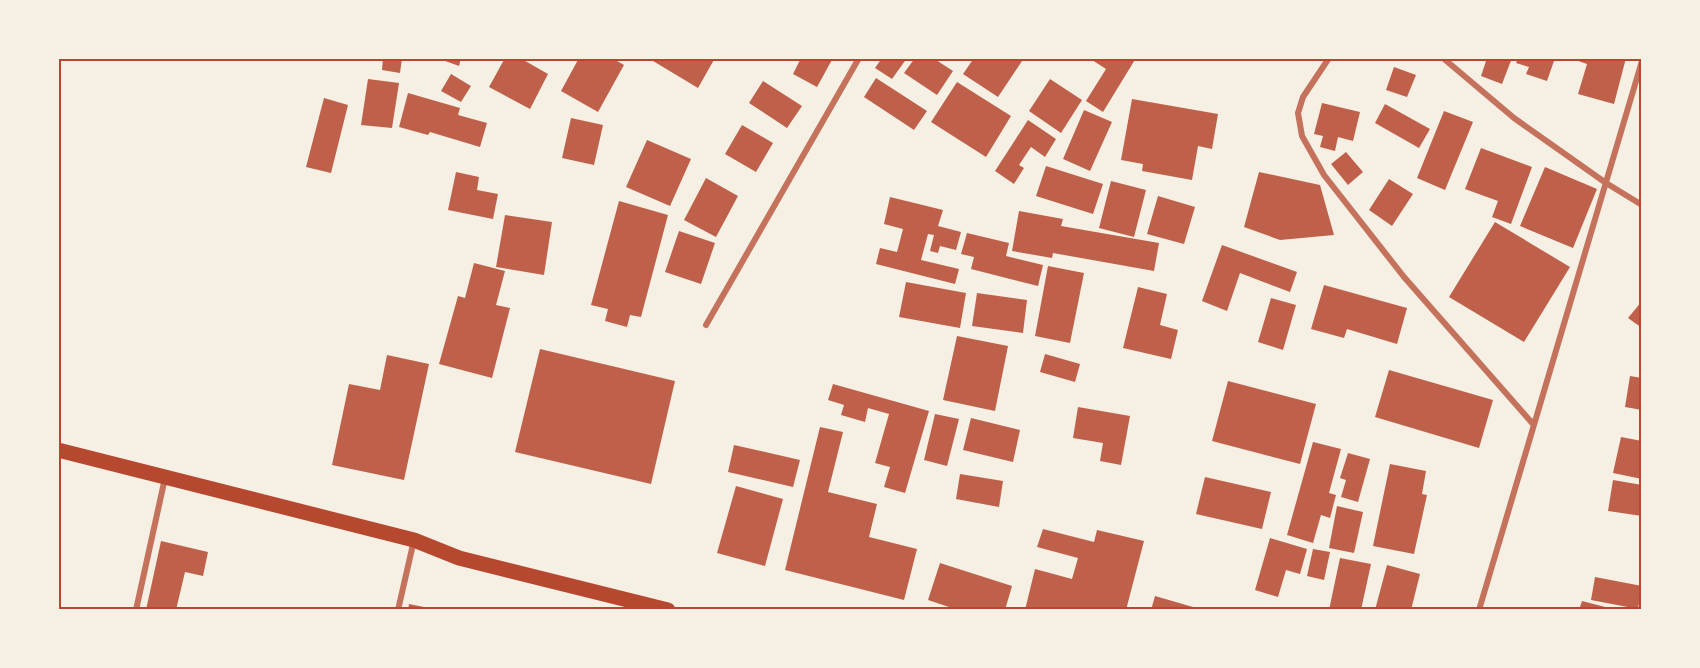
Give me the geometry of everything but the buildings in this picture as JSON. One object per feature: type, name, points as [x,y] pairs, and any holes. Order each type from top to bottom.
[{"type":"main road","points":[[58,450],[414,540],[459,558],[668,609]]},
{"type":"street","points":[[706,325],[859,58]]},
{"type":"street","points":[[1329,58],[1303,97],[1298,113],[1302,135],[1307,146],[1324,175],[1404,277],[1533,424]]},
{"type":"street","points":[[1443,58],[1514,118],[1641,205]]},
{"type":"street","points":[[1479,609],[1641,60]]},
{"type":"street","points":[[136,609],[165,477]]},
{"type":"street","points":[[398,609],[414,540]]}]
